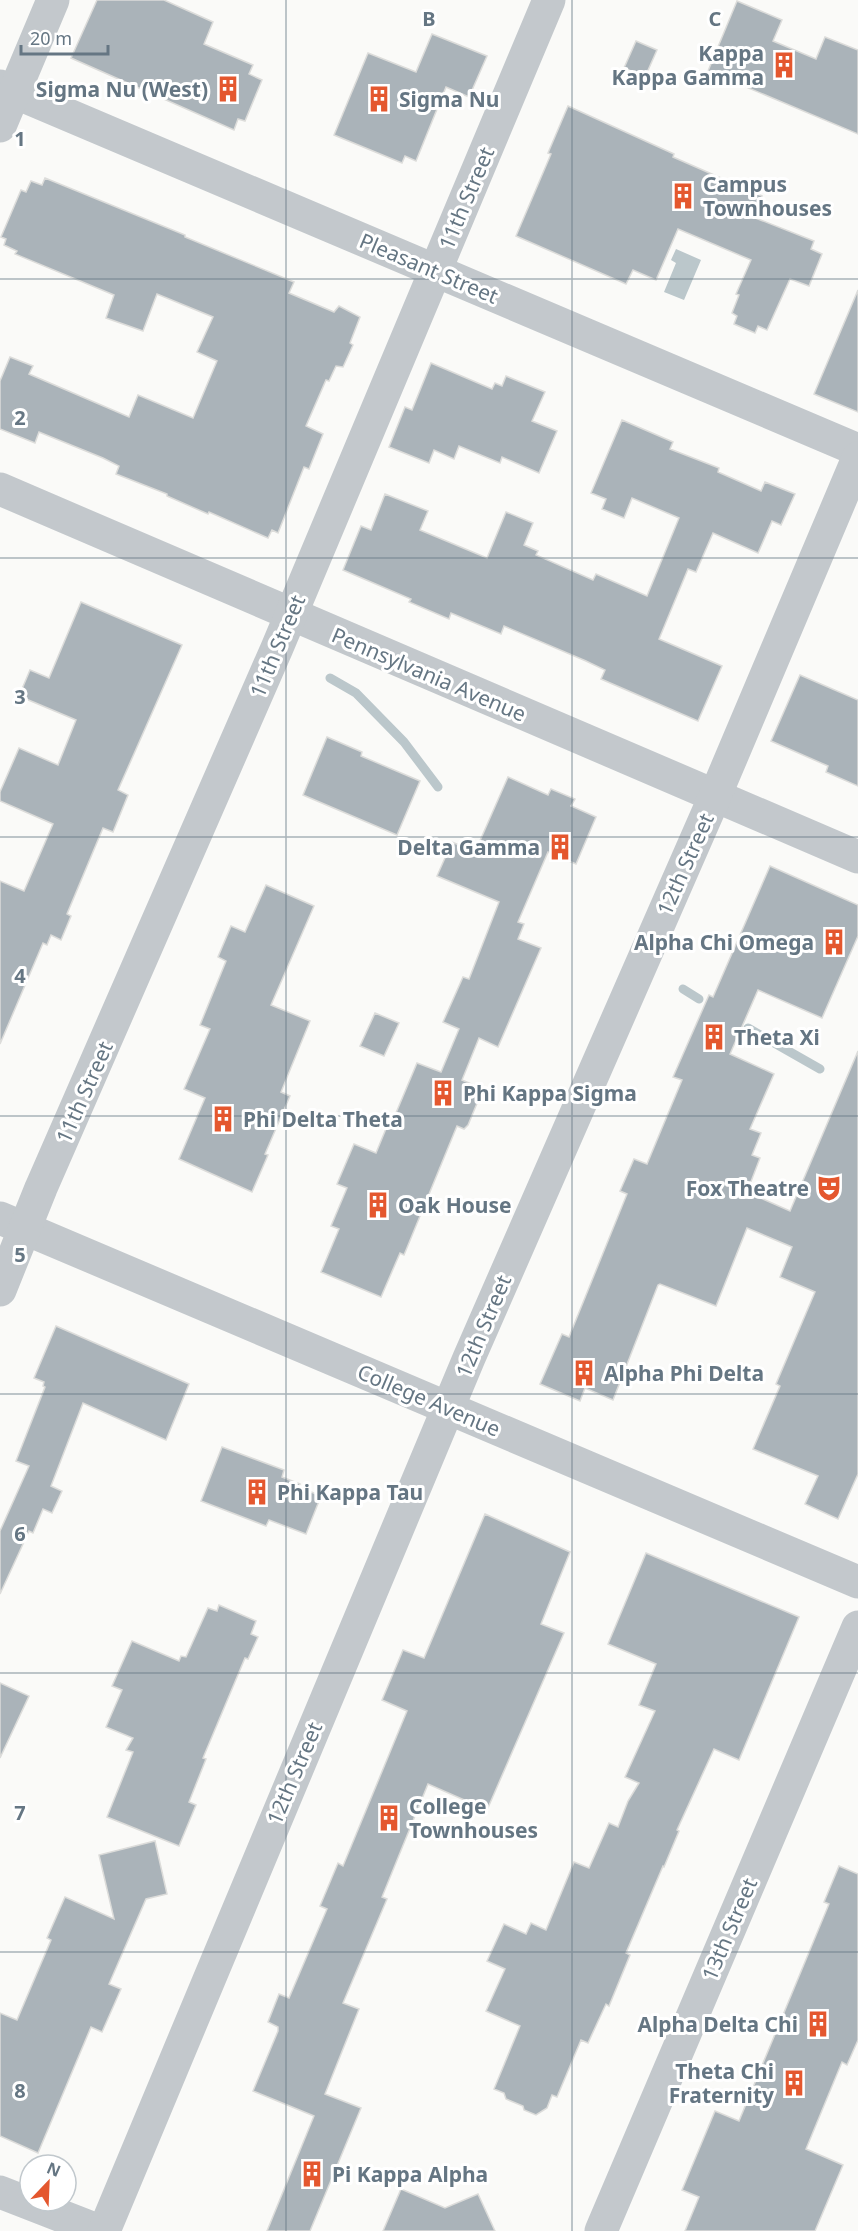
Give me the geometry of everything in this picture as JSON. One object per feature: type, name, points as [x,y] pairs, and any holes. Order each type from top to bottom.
[{"type":"street","points":[[0,126],[7,89],[53,0]]},
{"type":"street","name":"11th Street","points":[[0,1290],[12,1224],[290,615],[549,0]]},
{"type":"street","name":"Pleasant Street","points":[[7,89],[858,450]]},
{"type":"street","name":"12th Street","points":[[104,2231],[448,1408],[715,796],[858,458]]},
{"type":"street","name":"Pennsylvania Avenue","points":[[0,489],[858,857]]},
{"type":"street","name":"College Avenue","points":[[12,1224],[858,1582]]},
{"type":"street","name":"13th Street","points":[[601,2231],[858,1627]]},
{"type":"street","points":[[0,2192],[100,2231]]},
{"type":"shaded area","points":[[676,249],[701,260],[684,300],[664,292],[676,263],[671,260]]},
{"type":"building","points":[[97,0],[164,0],[213,22],[204,44],[253,65],[249,74],[262,80],[245,121],[238,119],[234,130],[71,58]]},
{"type":"building","name":"Kappa Kappa Gamma","points":[[737,1],[782,20],[773,41],[816,59],[825,37],[858,50],[858,134],[708,71]]},
{"type":"building","points":[[432,34],[487,56],[469,97],[446,87],[416,161],[405,156],[402,163],[334,135],[368,53],[416,72]]},
{"type":"building","points":[[636,41],[657,50],[645,77],[624,68]]},
{"type":"building","name":"Campus Townhouses","points":[[568,106],[674,154],[673,157],[762,196],[753,217],[814,241],[811,249],[822,254],[809,286],[790,279],[767,330],[758,326],[755,333],[734,324],[737,316],[732,313],[739,295],[736,294],[751,260],[678,229],[656,280],[633,270],[626,284],[516,236],[551,154],[548,153]]},
{"type":"building","points":[[45,178],[294,282],[289,293],[334,312],[339,306],[360,317],[350,343],[353,345],[343,367],[336,366],[329,381],[326,380],[306,426],[323,434],[309,469],[304,467],[278,533],[272,530],[268,538],[209,512],[208,514],[167,494],[116,474],[119,466],[103,458],[39,432],[35,443],[0,429],[0,381],[10,357],[33,366],[29,374],[129,417],[138,395],[193,418],[217,361],[197,352],[213,317],[157,294],[143,331],[106,318],[114,295],[15,254],[17,251],[4,245],[6,239],[1,237],[21,190],[26,192],[31,181],[42,185]]},
{"type":"building","points":[[858,290],[858,412],[814,394]]},
{"type":"building","points":[[431,363],[492,389],[495,383],[502,386],[506,376],[545,392],[532,421],[557,431],[539,473],[502,457],[500,463],[459,446],[454,459],[434,450],[429,463],[389,447],[405,407],[412,410]]},
{"type":"building","points":[[622,420],[673,442],[670,449],[719,468],[718,472],[761,491],[765,482],[795,494],[781,525],[772,521],[758,553],[713,533],[696,572],[688,569],[659,639],[722,666],[698,721],[601,679],[605,670],[504,626],[501,634],[451,613],[449,619],[409,602],[411,599],[343,570],[361,526],[371,530],[385,494],[428,511],[420,530],[487,558],[506,512],[533,523],[524,545],[538,551],[536,555],[593,580],[596,574],[647,596],[679,518],[632,498],[624,518],[602,509],[606,499],[591,493]]},
{"type":"building","points":[[81,602],[182,645],[118,790],[128,795],[113,832],[103,828],[67,914],[71,916],[61,940],[51,935],[47,945],[43,943],[0,1044],[0,881],[24,891],[53,824],[0,801],[0,792],[19,748],[58,765],[76,720],[19,696],[30,670],[49,678]]},
{"type":"building","points":[[800,675],[858,700],[858,786],[826,772],[828,766],[771,741]]},
{"type":"building","points":[[327,737],[362,752],[361,756],[420,781],[397,835],[303,795]]},
{"type":"building","points":[[508,777],[548,795],[551,789],[575,799],[571,806],[596,817],[576,864],[548,852],[518,922],[524,924],[518,939],[541,948],[498,1047],[479,1038],[462,1080],[483,1089],[468,1125],[464,1129],[457,1126],[404,1255],[400,1253],[381,1297],[321,1272],[339,1229],[331,1226],[347,1188],[337,1184],[354,1144],[376,1153],[417,1063],[441,1072],[459,1029],[443,1022],[463,977],[469,979],[499,902],[437,876],[452,842],[475,852]]},
{"type":"building","points":[[770,866],[858,905],[858,936],[822,1018],[758,990],[730,1054],[774,1074],[750,1129],[761,1133],[752,1155],[760,1158],[747,1192],[790,1211],[858,1051],[858,1474],[838,1519],[805,1504],[818,1476],[753,1449],[780,1386],[776,1384],[815,1292],[780,1277],[792,1247],[747,1228],[716,1306],[658,1285],[613,1400],[585,1388],[580,1401],[540,1384],[562,1334],[569,1337],[627,1194],[620,1191],[634,1159],[647,1164],[682,1080],[673,1077],[709,995],[713,997]]},
{"type":"building","points":[[266,885],[314,906],[271,1005],[310,1021],[281,1092],[290,1096],[265,1154],[268,1155],[252,1192],[179,1159],[205,1098],[184,1089],[210,1029],[200,1025],[226,961],[218,957],[231,926],[245,932]]},
{"type":"building","points":[[375,1013],[399,1023],[384,1056],[360,1046]]},
{"type":"building","points":[[56,1326],[189,1384],[166,1440],[83,1403],[51,1486],[62,1491],[52,1513],[43,1509],[33,1533],[29,1531],[0,1594],[0,1531],[29,1466],[16,1461],[45,1387],[44,1382],[34,1378]]},
{"type":"building","name":"Phi Kappa Tau","points":[[222,1447],[284,1470],[282,1477],[321,1496],[306,1534],[269,1520],[266,1526],[201,1501]]},
{"type":"building","points":[[485,1514],[570,1552],[541,1624],[564,1633],[487,1810],[428,1784],[382,1897],[387,1899],[343,2003],[359,2009],[325,2094],[361,2108],[310,2231],[267,2231],[314,2116],[253,2091],[278,2031],[278,2027],[268,2022],[279,1994],[289,1998],[327,1909],[320,1906],[338,1863],[343,1866],[407,1711],[382,1700],[403,1650],[424,1658]]},
{"type":"building","points":[[646,1553],[799,1617],[739,1760],[714,1749],[677,1830],[679,1831],[626,1953],[630,1955],[609,2006],[606,2004],[588,2043],[581,2040],[557,2097],[552,2095],[547,2108],[536,2115],[524,2110],[523,2106],[506,2099],[504,2093],[494,2089],[520,2026],[486,2011],[505,1969],[487,1961],[504,1924],[526,1934],[531,1923],[546,1930],[574,1862],[589,1868],[609,1823],[618,1827],[628,1801],[639,1783],[625,1777],[655,1711],[639,1705],[656,1664],[608,1644]]},
{"type":"building","points":[[219,1605],[256,1621],[251,1634],[258,1637],[248,1659],[245,1658],[203,1758],[206,1759],[189,1802],[196,1805],[179,1846],[107,1817],[133,1752],[126,1750],[133,1738],[106,1727],[122,1690],[112,1686],[132,1641],[179,1661],[181,1656],[186,1657],[208,1608],[217,1611]]},
{"type":"building","points":[[0,1683],[29,1696],[0,1758]]},
{"type":"building","points":[[155,1841],[167,1894],[146,1899],[109,1984],[121,1989],[102,2032],[91,2027],[38,2153],[0,2136],[0,2013],[17,2020],[51,1940],[47,1938],[65,1897],[114,1919],[99,1855]]},
{"type":"building","points":[[839,1866],[858,1874],[858,2040],[847,2065],[842,2062],[806,2149],[843,2165],[815,2231],[685,2231],[699,2197],[682,2190],[715,2111],[739,2121],[829,1904],[824,1902]]},
{"type":"building","points":[[401,2189],[445,2208],[478,2194],[495,2231],[383,2231]]},
{"type":"waterway","points":[[330,678],[356,693],[404,742],[438,787]]},
{"type":"waterway","points":[[683,989],[699,999]]},
{"type":"waterway","points":[[748,1028],[820,1069]]},
{"type":"place","name":"Kappa Kappa Gamma","points":[[784,65]]},
{"type":"place","name":"Sigma Nu (West)","points":[[228,89]]},
{"type":"place","name":"Sigma Nu","points":[[379,99]]},
{"type":"place","name":"Campus Townhouses","points":[[683,196]]},
{"type":"place","name":"Delta Gamma","points":[[560,847]]},
{"type":"place","name":"Alpha Chi Omega","points":[[834,942]]},
{"type":"place","name":"Theta Xi","points":[[714,1037]]},
{"type":"place","name":"Phi Kappa Sigma","points":[[443,1093]]},
{"type":"place","name":"Phi Delta Theta","points":[[223,1119]]},
{"type":"place","name":"Fox Theatre","points":[[829,1188]]},
{"type":"place","name":"Oak House","points":[[378,1205]]},
{"type":"place","name":"Alpha Phi Delta","points":[[584,1373]]},
{"type":"place","name":"Phi Kappa Tau","points":[[257,1492]]},
{"type":"place","name":"College Townhouses","points":[[389,1818]]},
{"type":"place","name":"Alpha Delta Chi","points":[[818,2024]]},
{"type":"place","name":"Theta Chi Fraternity","points":[[794,2083]]},
{"type":"place","name":"Pi Kappa Alpha","points":[[312,2174]]}]
